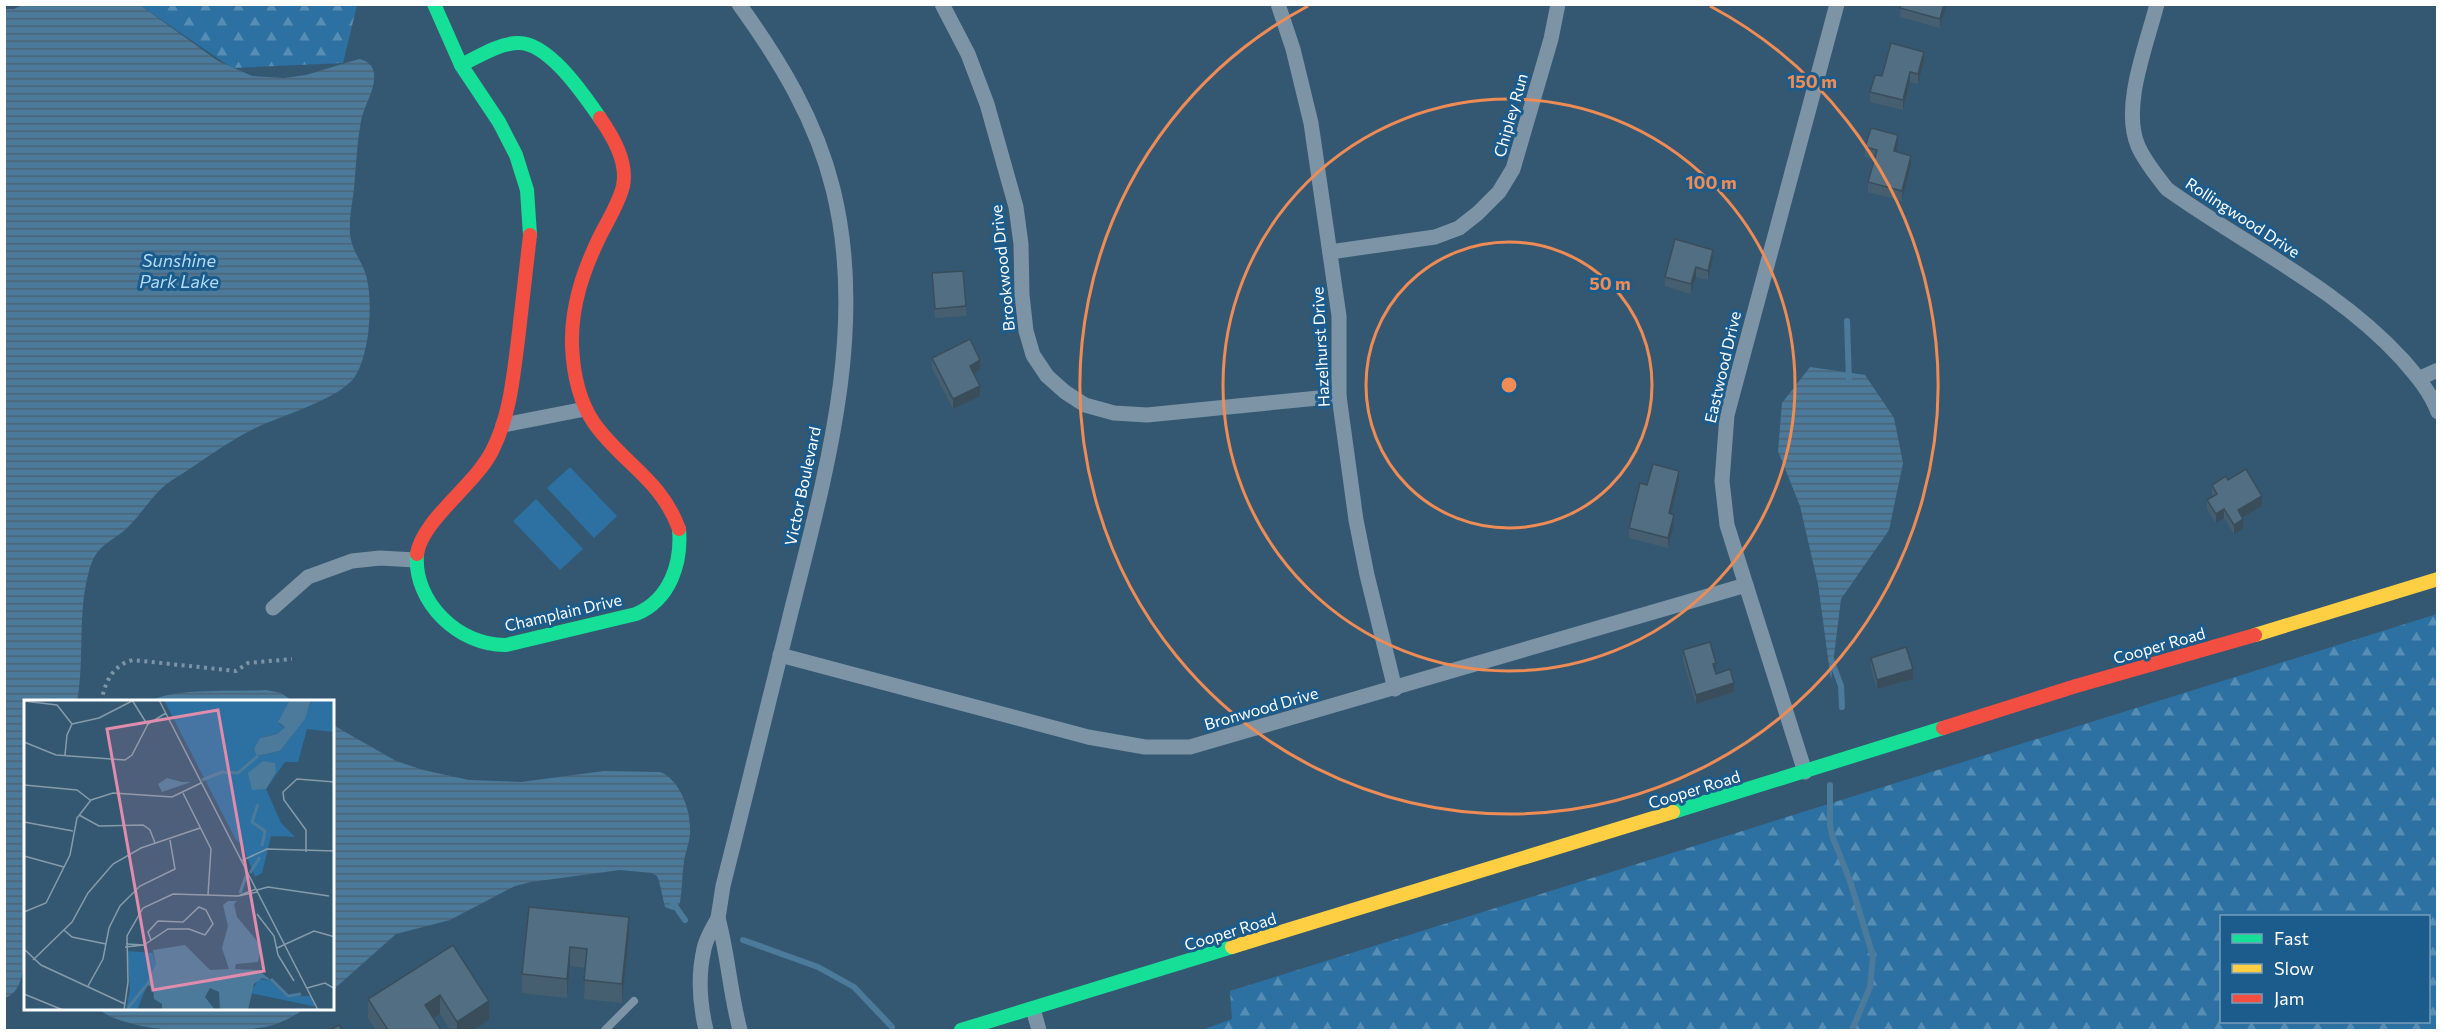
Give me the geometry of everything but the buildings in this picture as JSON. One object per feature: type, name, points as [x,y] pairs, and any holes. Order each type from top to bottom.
[{"type":"street","points":[[273,608],[308,577],[352,561],[380,558],[415,560],[418,544],[424,533],[475,478],[492,452],[511,396],[528,256],[530,217],[527,190],[508,138],[461,65],[434,4]]},
{"type":"street","name":"Victor Boulevard","points":[[706,1030],[702,1010],[704,947],[718,918],[723,886],[830,458],[845,337],[846,288],[833,190],[818,140],[790,82],[739,4]]},
{"type":"street","name":"Brookwood Drive","points":[[942,4],[968,54],[997,138],[1016,207],[1021,244],[1022,296],[1026,331],[1033,355],[1047,376],[1085,405],[1114,413],[1147,415],[1339,396]]},
{"type":"street","name":"Hazelhurst Drive","points":[[1278,4],[1293,49],[1311,123],[1339,316],[1339,396],[1356,520],[1395,689]]},
{"type":"street","name":"Chipley Run","points":[[1330,252],[1435,237],[1459,228],[1499,192],[1513,169],[1551,39],[1558,4]]},
{"type":"street","name":"Eastwood Drive","points":[[1805,772],[1727,525],[1722,481],[1727,415],[1837,4]]},
{"type":"street","name":"Rollingwood Drive","points":[[2157,4],[2136,85],[2133,113],[2137,144],[2147,163],[2167,189],[2350,310],[2382,337],[2420,378],[2438,412]]},
{"type":"street","name":"Champlain Drive","points":[[415,560],[421,582],[437,612],[468,638],[505,646],[636,614],[653,604],[666,591],[677,568],[680,533],[676,517],[659,490],[614,446],[596,426],[585,409],[573,356],[572,331],[579,285],[622,186],[624,176],[619,152],[612,136],[567,74],[553,59],[534,45],[516,42],[461,65]]},
{"type":"street","points":[[2420,378],[2438,370]]},
{"type":"street","points":[[503,425],[585,409]]},
{"type":"street","name":"Cooper Road","points":[[961,1030],[1805,772],[2076,686],[2337,611],[2438,579]]},
{"type":"street","name":"Bronwood Drive","points":[[780,655],[1088,737],[1145,747],[1190,747],[1746,585]]},
{"type":"street","name":"Victor Boulevard","points":[[718,918],[726,948],[731,992],[740,1030]]},
{"type":"street","points":[[1033,1009],[1039,1030]]},
{"type":"lane","points":[[605,1030],[634,1001]]},
{"type":"path","points":[[101,700],[105,685],[112,673],[122,664],[133,660],[236,671],[250,662],[292,659]]},
{"type":"green space","points":[[140,5],[357,5],[343,63],[232,68]]},
{"type":"green space","points":[[570,467],[617,516],[594,538],[547,488]]},
{"type":"green space","points":[[536,499],[583,549],[560,570],[513,521]]},
{"type":"green space","points":[[2437,614],[2437,1030],[1202,1030],[1232,1019],[1230,991]]},
{"type":"water","name":"Sunshine Park Lake","points":[[24,4],[140,5],[218,61],[252,76],[284,78],[306,75],[359,59],[371,65],[374,79],[361,121],[350,223],[354,249],[368,283],[370,311],[364,356],[354,378],[337,392],[242,435],[169,482],[129,526],[100,549],[92,561],[83,603],[81,669],[77,700],[24,700],[24,961],[18,986],[11,995],[5,998],[4,9],[14,9]]},
{"type":"water","points":[[1810,367],[1865,375],[1894,418],[1903,463],[1889,530],[1841,599],[1831,680],[1818,584],[1800,506],[1778,451],[1782,403]]},
{"type":"water","points":[[266,690],[281,693],[291,700],[153,700],[173,694]]},
{"type":"water","points":[[334,726],[396,761],[423,770],[469,780],[521,782],[604,771],[660,772],[673,781],[686,803],[690,836],[684,861],[680,903],[673,910],[665,907],[657,876],[652,873],[620,870],[515,886],[450,920],[396,934],[334,989]]},
{"type":"water","points":[[102,1011],[301,1011],[287,1020],[269,1026],[231,1031],[182,1031],[134,1024]]},
{"type":"waterway","points":[[1847,321],[1849,380]]},
{"type":"waterway","points":[[1831,659],[1841,686],[1842,707]]},
{"type":"waterway","points":[[1830,785],[1830,826],[1833,838],[1850,881],[1873,956],[1870,987],[1852,1030]]},
{"type":"waterway","points":[[673,903],[685,920]]},
{"type":"waterway","points":[[743,940],[818,967],[854,987],[892,1027]]},
{"type":"traffic: fast","points":[[434,4],[461,65],[499,122],[516,155],[527,190],[530,235]]},
{"type":"traffic: fast","points":[[461,65],[502,46],[517,43],[529,45],[541,51],[564,71],[600,118]]},
{"type":"traffic: fast","points":[[417,554],[418,572],[423,589],[442,618],[472,638],[506,645],[636,614],[648,608],[665,590],[676,567],[679,529]]},
{"type":"traffic: fast","points":[[1673,812],[1943,728]]},
{"type":"traffic: fast","points":[[961,1030],[1232,947]]},
{"type":"traffic: slow","points":[[2255,635],[2438,579]]},
{"type":"traffic: slow","points":[[1232,947],[1673,812]]},
{"type":"traffic: jam","points":[[600,118],[618,150],[624,177],[619,199],[594,249],[579,289],[572,331],[575,376],[584,405],[594,423],[652,484],[662,497],[679,529]]},
{"type":"traffic: jam","points":[[417,554],[428,528],[484,464],[503,424],[510,397],[530,235]]},
{"type":"traffic: jam","points":[[1943,728],[2076,686],[2255,635]]}]
